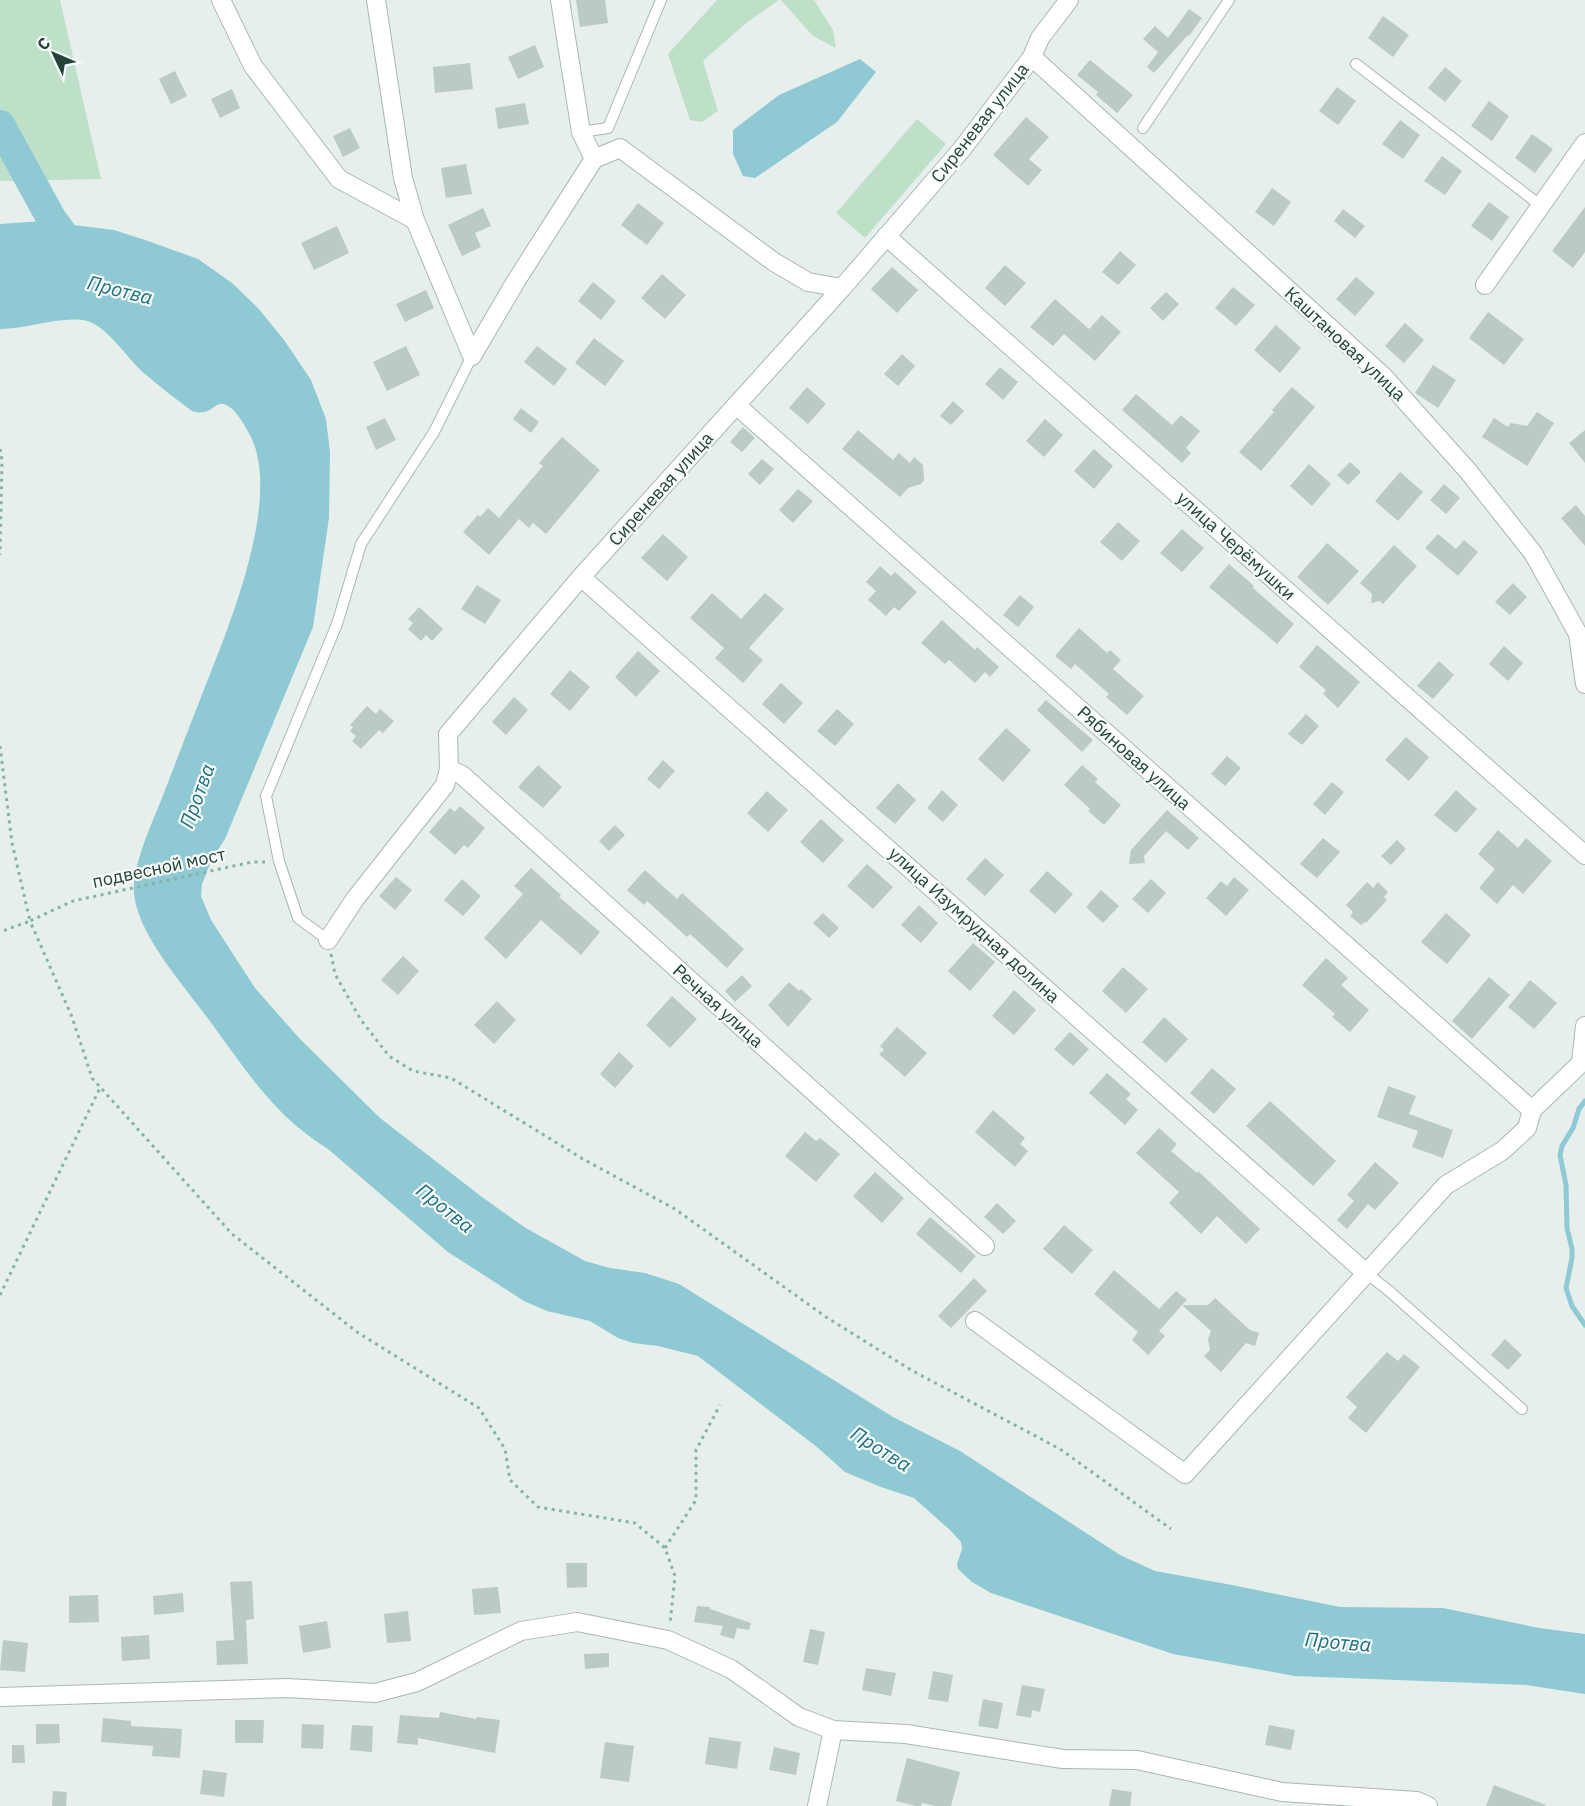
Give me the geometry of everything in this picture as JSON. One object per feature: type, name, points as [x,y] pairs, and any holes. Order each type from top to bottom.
[{"type":"street","points":[[221,0],[253,66],[339,179],[415,220]]},
{"type":"street","points":[[376,0],[403,178],[415,220],[472,356]]},
{"type":"street","points":[[560,0],[581,132],[594,159]]},
{"type":"street","name":"Сиреневая улица","points":[[328,940],[355,899],[446,785],[449,769],[448,734],[582,577],[842,288],[962,149],[1032,57],[1060,3]]},
{"type":"street","name":"Каштановая улица","points":[[1032,57],[1384,377],[1468,471],[1533,554],[1578,634],[1585,684]]},
{"type":"street","points":[[1485,285],[1585,143]]},
{"type":"street","points":[[472,356],[516,281],[594,159],[620,148],[774,262],[808,282],[842,288]]},
{"type":"street","name":"улица Черёмушки","points":[[886,236],[1585,855]]},
{"type":"street","name":"Рябиновая улица","points":[[736,405],[1532,1110]]},
{"type":"street","name":"улица Изумрудная долина","points":[[582,577],[1366,1274]]},
{"type":"street","name":"Речная улица","points":[[449,769],[462,775],[985,1246]]},
{"type":"street","points":[[975,1321],[1185,1474],[1446,1185],[1502,1151],[1527,1128],[1532,1110],[1583,1064],[1585,1026]]},
{"type":"street","points":[[0,1697],[287,1688],[375,1693],[417,1682],[521,1630],[577,1622],[668,1640],[731,1669],[799,1717],[832,1730],[906,1734],[1063,1759],[1137,1760],[1282,1792],[1417,1801],[1428,1806]]},
{"type":"street","points":[[817,1806],[832,1730]]},
{"type":"lane","points":[[581,132],[608,128],[661,0]]},
{"type":"lane","points":[[1143,128],[1229,0]]},
{"type":"lane","points":[[1356,64],[1540,206]]},
{"type":"lane","points":[[328,940],[298,918],[279,861],[266,796],[337,624],[361,544],[434,432],[472,356]]},
{"type":"lane","points":[[1366,1274],[1388,1290],[1522,1409]]},
{"type":"path","points":[[0,449],[2,460],[0,555]]},
{"type":"path","points":[[0,746],[12,843],[30,921],[72,1017],[92,1078],[232,1234],[357,1332],[479,1408],[505,1449],[510,1480],[538,1507],[635,1523],[665,1548],[675,1576],[668,1640]]},
{"type":"path","name":"подвесной мост","points":[[0,932],[73,901],[252,862]]},
{"type":"path","points":[[328,940],[335,974],[361,1020],[389,1056],[413,1071],[451,1078],[583,1159],[675,1209],[826,1317],[911,1370],[1060,1449],[1171,1529]]},
{"type":"path","points":[[0,1295],[100,1088]]},
{"type":"path","points":[[665,1548],[696,1500],[696,1450],[720,1405]]},
{"type":"green space","points":[[0,0],[60,0],[101,179],[0,181]]},
{"type":"green space","points":[[717,0],[779,0],[745,24],[703,61],[718,111],[702,122],[690,120],[668,54]]},
{"type":"green space","points":[[781,0],[814,0],[833,30],[836,48],[813,36]]},
{"type":"green space","points":[[917,119],[946,144],[865,238],[836,213]]},
{"type":"water","points":[[860,59],[876,72],[837,122],[755,178],[743,176],[733,154],[733,130],[779,95]]},
{"type":"water","name":"Протва","points":[[42,221],[114,230],[198,259],[232,283],[258,308],[284,340],[311,380],[326,419],[330,452],[329,518],[313,627],[225,839],[212,859],[202,884],[201,896],[211,920],[255,988],[299,1038],[380,1118],[524,1227],[585,1261],[610,1268],[645,1273],[679,1284],[893,1417],[960,1451],[1120,1555],[1155,1571],[1340,1607],[1443,1608],[1539,1628],[1585,1634],[1585,1694],[1526,1685],[1295,1676],[1173,1654],[991,1593],[972,1582],[958,1569],[961,1542],[914,1498],[845,1472],[817,1447],[698,1356],[658,1346],[633,1343],[618,1338],[590,1321],[547,1311],[524,1301],[448,1252],[286,1116],[250,1076],[153,944],[137,909],[134,893],[136,870],[144,845],[238,600],[256,527],[260,493],[258,462],[250,435],[232,409],[220,404],[205,412],[192,411],[145,374],[108,334],[92,323],[83,320],[62,320],[0,329],[0,224]]},
{"type":"building","points":[[576,0],[605,0],[608,23],[580,27]]},
{"type":"building","points":[[1189,9],[1202,18],[1189,36],[1154,73],[1147,67],[1158,52],[1143,39],[1155,26],[1168,38]]},
{"type":"building","points":[[1383,16],[1409,35],[1393,57],[1368,38]]},
{"type":"building","points":[[535,45],[544,67],[518,79],[508,57]]},
{"type":"building","points":[[1090,60],[1133,95],[1117,113],[1096,95],[1098,92],[1077,75]]},
{"type":"building","points":[[470,63],[473,89],[435,93],[433,67]]},
{"type":"building","points":[[1445,67],[1462,81],[1445,102],[1428,88]]},
{"type":"building","points":[[175,71],[187,96],[171,104],[159,79]]},
{"type":"building","points":[[1337,87],[1356,101],[1338,125],[1319,111]]},
{"type":"building","points":[[232,89],[240,108],[220,118],[211,99]]},
{"type":"building","points":[[1489,101],[1509,116],[1492,141],[1471,126]]},
{"type":"building","points":[[525,103],[529,124],[498,129],[495,108]]},
{"type":"building","points":[[1026,117],[1049,137],[1029,159],[1042,170],[1028,186],[993,155]]},
{"type":"building","points":[[1400,120],[1420,135],[1403,159],[1382,144]]},
{"type":"building","points":[[350,128],[360,148],[343,157],[333,136]]},
{"type":"building","points":[[1532,134],[1553,149],[1535,173],[1515,158]]},
{"type":"building","points":[[1442,156],[1462,171],[1445,195],[1424,181]]},
{"type":"building","points":[[466,164],[472,194],[446,198],[441,168]]},
{"type":"building","points":[[1272,188],[1291,202],[1274,226],[1255,212]]},
{"type":"building","points":[[1489,202],[1509,217],[1492,241],[1471,226]]},
{"type":"building","points":[[638,203],[664,223],[647,245],[621,225]]},
{"type":"building","points":[[1585,207],[1585,252],[1573,268],[1552,251]]},
{"type":"building","points":[[483,208],[491,226],[475,233],[481,247],[462,256],[448,225]]},
{"type":"building","points":[[1343,209],[1365,226],[1355,238],[1334,221]]},
{"type":"building","points":[[337,226],[349,253],[314,270],[301,243]]},
{"type":"building","points":[[1120,251],[1136,265],[1118,285],[1102,272]]},
{"type":"building","points":[[1005,265],[1026,283],[1005,306],[985,288]]},
{"type":"building","points":[[892,267],[918,290],[897,313],[871,289]]},
{"type":"building","points":[[662,274],[686,295],[665,319],[641,298]]},
{"type":"building","points":[[1356,277],[1375,293],[1355,316],[1336,299]]},
{"type":"building","points":[[593,282],[616,301],[601,320],[578,301]]},
{"type":"building","points":[[1233,287],[1255,305],[1236,326],[1215,308]]},
{"type":"building","points":[[426,290],[434,308],[405,322],[396,304]]},
{"type":"building","points":[[1166,292],[1179,304],[1163,321],[1150,308]]},
{"type":"building","points":[[1055,299],[1089,329],[1102,315],[1121,332],[1095,361],[1064,334],[1053,346],[1030,327]]},
{"type":"building","points":[[1488,312],[1524,339],[1504,365],[1469,338]]},
{"type":"building","points":[[1405,323],[1424,340],[1404,363],[1385,346]]},
{"type":"building","points":[[1276,325],[1301,348],[1280,373],[1254,350]]},
{"type":"building","points":[[594,338],[624,361],[605,386],[575,363]]},
{"type":"building","points":[[406,346],[420,375],[387,391],[373,362]]},
{"type":"building","points":[[537,346],[567,369],[554,386],[524,362]]},
{"type":"building","points":[[902,354],[915,366],[898,386],[884,374]]},
{"type":"building","points":[[1433,365],[1456,380],[1438,408],[1415,393]]},
{"type":"building","points":[[1000,367],[1018,382],[1003,400],[985,384]]},
{"type":"building","points":[[807,387],[826,404],[808,424],[789,408]]},
{"type":"building","points":[[1292,387],[1315,407],[1261,471],[1239,452],[1274,412],[1272,410]]},
{"type":"building","points":[[1136,394],[1172,425],[1181,415],[1200,431],[1186,448],[1191,453],[1182,463],[1122,410]]},
{"type":"building","points":[[953,401],[964,411],[951,425],[940,416]]},
{"type":"building","points":[[521,408],[539,422],[531,433],[513,419]]},
{"type":"building","points":[[1537,412],[1554,423],[1527,466],[1482,437],[1494,418],[1508,427],[1511,423],[1527,426]]},
{"type":"building","points":[[385,418],[396,440],[376,450],[366,427]]},
{"type":"building","points":[[1045,419],[1063,435],[1044,457],[1026,441]]},
{"type":"building","points":[[743,427],[755,438],[742,452],[730,442]]},
{"type":"building","points":[[858,430],[893,460],[899,453],[910,463],[914,457],[923,465],[924,480],[921,484],[908,488],[900,497],[842,449]]},
{"type":"building","points":[[1585,430],[1585,463],[1569,443]]},
{"type":"building","points":[[562,437],[600,470],[546,534],[533,523],[529,528],[519,519],[489,555],[463,532],[478,515],[480,517],[488,508],[499,518],[543,466],[539,463]]},
{"type":"building","points":[[1094,449],[1113,466],[1094,489],[1074,471]]},
{"type":"building","points":[[762,459],[774,469],[760,485],[748,474]]},
{"type":"building","points":[[1350,462],[1361,472],[1348,485],[1337,475]]},
{"type":"building","points":[[1309,464],[1331,484],[1312,506],[1290,486]]},
{"type":"building","points":[[1400,472],[1423,492],[1398,521],[1375,501]]},
{"type":"building","points":[[1444,484],[1460,498],[1446,514],[1430,500]]},
{"type":"building","points":[[798,489],[813,501],[793,523],[779,510]]},
{"type":"building","points":[[1576,505],[1585,516],[1585,546],[1561,518]]},
{"type":"building","points":[[1118,522],[1140,541],[1122,561],[1100,542]]},
{"type":"building","points":[[1182,529],[1204,548],[1182,572],[1160,553]]},
{"type":"building","points":[[663,534],[688,557],[667,581],[641,558]]},
{"type":"building","points":[[1438,534],[1456,549],[1464,540],[1478,552],[1458,576],[1425,548]]},
{"type":"building","points":[[1327,543],[1359,571],[1328,605],[1297,577]]},
{"type":"building","points":[[1394,545],[1417,566],[1383,604],[1380,601],[1371,603],[1372,594],[1360,583]]},
{"type":"building","points":[[1229,564],[1294,624],[1277,644],[1209,587]]},
{"type":"building","points":[[880,566],[891,576],[895,572],[917,592],[899,611],[894,607],[886,616],[868,600],[876,591],[866,582]]},
{"type":"building","points":[[1513,583],[1527,597],[1510,615],[1495,602]]},
{"type":"building","points":[[477,585],[501,600],[485,624],[461,609]]},
{"type":"building","points":[[712,593],[741,619],[765,593],[784,609],[749,648],[763,660],[743,683],[715,658],[724,648],[690,618]]},
{"type":"building","points":[[1020,595],[1034,607],[1018,627],[1003,615]]},
{"type":"building","points":[[419,607],[443,629],[432,641],[426,635],[421,641],[408,629],[413,623],[408,619]]},
{"type":"building","points":[[942,620],[975,650],[977,647],[999,667],[990,677],[985,672],[975,683],[949,660],[945,664],[921,643]]},
{"type":"building","points":[[1079,628],[1107,653],[1110,650],[1121,660],[1113,669],[1144,696],[1127,715],[1106,697],[1109,694],[1075,664],[1071,669],[1055,656]]},
{"type":"building","points":[[1317,645],[1360,682],[1338,708],[1323,694],[1326,690],[1299,667]]},
{"type":"building","points":[[1504,646],[1523,663],[1508,681],[1489,664]]},
{"type":"building","points":[[638,651],[660,671],[636,697],[615,677]]},
{"type":"building","points":[[1439,661],[1454,675],[1433,699],[1417,686]]},
{"type":"building","points":[[570,670],[590,687],[570,711],[550,694]]},
{"type":"building","points":[[781,683],[803,703],[784,724],[762,704]]},
{"type":"building","points":[[514,697],[528,710],[506,735],[492,722]]},
{"type":"building","points":[[1046,700],[1093,740],[1082,752],[1037,710]]},
{"type":"building","points":[[367,706],[376,714],[380,709],[394,721],[383,733],[379,730],[361,749],[352,741],[356,736],[350,731],[353,727],[350,725]]},
{"type":"building","points":[[837,709],[854,724],[835,746],[817,731]]},
{"type":"building","points":[[1306,714],[1319,726],[1302,745],[1288,734]]},
{"type":"building","points":[[1006,728],[1031,750],[1003,782],[978,759]]},
{"type":"building","points":[[1406,737],[1429,757],[1409,781],[1385,760]]},
{"type":"building","points":[[1227,756],[1241,768],[1225,786],[1211,774]]},
{"type":"building","points":[[663,760],[675,771],[659,789],[647,779]]},
{"type":"building","points":[[538,765],[562,787],[543,808],[518,787]]},
{"type":"building","points":[[1082,765],[1098,779],[1095,782],[1121,805],[1104,825],[1064,785]]},
{"type":"building","points":[[1332,782],[1344,792],[1325,815],[1313,804]]},
{"type":"building","points":[[898,783],[916,800],[895,824],[876,808]]},
{"type":"building","points":[[942,790],[958,805],[943,822],[927,808]]},
{"type":"building","points":[[1456,790],[1477,809],[1456,833],[1434,815]]},
{"type":"building","points":[[767,791],[788,810],[768,832],[747,813]]},
{"type":"building","points":[[460,806],[485,828],[468,848],[464,845],[455,855],[429,832],[450,808],[455,812]]},
{"type":"building","points":[[1167,810],[1199,838],[1188,850],[1166,831],[1144,856],[1145,863],[1129,864],[1131,850]]},
{"type":"building","points":[[821,819],[844,840],[823,863],[800,842]]},
{"type":"building","points":[[615,825],[625,835],[609,851],[599,841]]},
{"type":"building","points":[[1498,830],[1518,848],[1526,838],[1552,861],[1523,894],[1513,885],[1497,904],[1479,888],[1495,869],[1478,854]]},
{"type":"building","points":[[1323,838],[1340,852],[1317,878],[1300,864]]},
{"type":"building","points":[[1397,840],[1406,849],[1391,865],[1381,856]]},
{"type":"building","points":[[985,858],[1004,875],[985,896],[966,879]]},
{"type":"building","points":[[867,864],[893,887],[873,909],[847,886]]},
{"type":"building","points":[[531,868],[561,895],[559,897],[600,932],[581,955],[541,920],[506,959],[484,938],[523,894],[514,886]]},
{"type":"building","points":[[645,870],[677,899],[682,893],[744,949],[727,968],[690,934],[687,937],[647,901],[644,905],[627,890]]},
{"type":"building","points":[[1047,871],[1073,894],[1055,914],[1029,891]]},
{"type":"building","points":[[396,877],[412,890],[395,910],[379,896]]},
{"type":"building","points":[[1234,877],[1249,890],[1226,916],[1206,898],[1221,881],[1227,886]]},
{"type":"building","points":[[462,879],[481,896],[463,916],[444,900]]},
{"type":"building","points":[[1151,879],[1166,893],[1148,913],[1132,899]]},
{"type":"building","points":[[1367,882],[1373,888],[1378,882],[1388,892],[1384,897],[1387,900],[1366,923],[1361,925],[1350,916],[1353,912],[1346,905]]},
{"type":"building","points":[[1101,890],[1119,906],[1103,923],[1086,907]]},
{"type":"building","points":[[919,905],[938,923],[921,943],[901,925]]},
{"type":"building","points":[[823,913],[839,928],[829,938],[813,923]]},
{"type":"building","points":[[1446,913],[1471,935],[1447,964],[1421,942]]},
{"type":"building","points":[[973,943],[995,962],[970,991],[948,971]]},
{"type":"building","points":[[403,956],[419,971],[398,995],[381,980]]},
{"type":"building","points":[[1326,958],[1348,978],[1341,985],[1369,1010],[1350,1032],[1332,1017],[1335,1014],[1302,985]]},
{"type":"building","points":[[1123,967],[1148,989],[1126,1013],[1102,991]]},
{"type":"building","points":[[742,975],[752,986],[735,1002],[725,991]]},
{"type":"building","points":[[1489,977],[1510,995],[1472,1039],[1452,1021]]},
{"type":"building","points":[[1530,980],[1557,1003],[1534,1029],[1508,1007]]},
{"type":"building","points":[[789,982],[812,999],[788,1027],[768,1005]]},
{"type":"building","points":[[1014,990],[1036,1010],[1014,1035],[992,1016]]},
{"type":"building","points":[[672,996],[697,1019],[670,1048],[646,1025]]},
{"type":"building","points":[[497,1001],[516,1020],[494,1044],[474,1025]]},
{"type":"building","points":[[1164,1017],[1188,1039],[1166,1063],[1142,1042]]},
{"type":"building","points":[[897,1027],[927,1053],[905,1077],[879,1054],[884,1050],[880,1046]]},
{"type":"building","points":[[1070,1032],[1089,1049],[1073,1066],[1054,1049]]},
{"type":"building","points":[[619,1052],[634,1066],[615,1088],[600,1074]]},
{"type":"building","points":[[1212,1068],[1236,1089],[1214,1114],[1190,1093]]},
{"type":"building","points":[[1107,1073],[1131,1094],[1126,1099],[1138,1110],[1125,1125],[1089,1093]]},
{"type":"building","points":[[1388,1086],[1416,1096],[1409,1114],[1453,1130],[1443,1158],[1412,1147],[1418,1131],[1377,1117]]},
{"type":"building","points":[[1270,1101],[1336,1161],[1313,1186],[1246,1126]]},
{"type":"building","points":[[993,1110],[1025,1138],[1020,1144],[1028,1151],[1015,1167],[975,1132]]},
{"type":"building","points":[[1159,1128],[1177,1144],[1171,1151],[1197,1173],[1198,1171],[1260,1229],[1246,1244],[1217,1216],[1201,1234],[1169,1203],[1179,1192],[1136,1153]]},
{"type":"building","points":[[805,1132],[816,1141],[820,1138],[840,1154],[816,1182],[785,1156]]},
{"type":"building","points":[[1375,1162],[1399,1183],[1375,1210],[1368,1204],[1347,1229],[1337,1220],[1354,1201],[1347,1195]]},
{"type":"building","points":[[875,1172],[904,1198],[882,1223],[853,1196]]},
{"type":"building","points":[[997,1203],[1016,1221],[1003,1234],[984,1217]]},
{"type":"building","points":[[930,1217],[976,1256],[961,1273],[916,1234]]},
{"type":"building","points":[[1064,1225],[1093,1250],[1072,1274],[1043,1249]]},
{"type":"building","points":[[1114,1270],[1159,1309],[1176,1291],[1187,1300],[1159,1331],[1165,1336],[1148,1355],[1132,1340],[1138,1332],[1094,1294]]},
{"type":"building","points":[[974,1278],[987,1291],[951,1328],[938,1316]]},
{"type":"building","points":[[1215,1298],[1250,1330],[1259,1333],[1255,1346],[1246,1343],[1221,1372],[1204,1356],[1210,1350],[1208,1339],[1211,1331],[1182,1305],[1208,1305]]},
{"type":"building","points":[[1505,1339],[1522,1355],[1508,1370],[1491,1355]]},
{"type":"building","points":[[1387,1352],[1398,1361],[1404,1354],[1420,1367],[1366,1433],[1348,1418],[1357,1407],[1346,1397]]},
{"type":"building","points":[[566,1563],[587,1563],[587,1587],[567,1588]]},
{"type":"building","points":[[252,1581],[254,1619],[246,1620],[248,1664],[217,1665],[216,1641],[234,1640],[230,1582]]},
{"type":"building","points":[[498,1587],[501,1613],[474,1615],[472,1589]]},
{"type":"building","points":[[183,1593],[184,1612],[154,1615],[153,1596]]},
{"type":"building","points":[[98,1595],[99,1622],[69,1623],[69,1596]]},
{"type":"building","points":[[697,1606],[710,1607],[710,1609],[751,1623],[749,1630],[737,1628],[734,1639],[720,1635],[723,1626],[694,1622]]},
{"type":"building","points":[[408,1611],[411,1641],[387,1643],[384,1614]]},
{"type":"building","points":[[327,1621],[331,1648],[303,1653],[299,1626]]},
{"type":"building","points":[[810,1629],[825,1632],[818,1665],[803,1662]]},
{"type":"building","points":[[149,1635],[150,1659],[122,1661],[121,1637]]},
{"type":"building","points":[[3,1640],[28,1643],[25,1672],[0,1670]]},
{"type":"building","points":[[609,1653],[609,1667],[585,1669],[584,1654]]},
{"type":"building","points":[[866,1668],[896,1673],[891,1696],[862,1690]]},
{"type":"building","points":[[933,1671],[953,1675],[948,1702],[928,1699]]},
{"type":"building","points":[[1022,1685],[1045,1689],[1040,1712],[1032,1710],[1031,1718],[1016,1715]]},
{"type":"building","points":[[983,1699],[1003,1703],[998,1729],[978,1726]]},
{"type":"building","points":[[440,1712],[476,1719],[477,1717],[500,1720],[495,1753],[418,1738],[418,1745],[397,1743],[400,1715],[439,1718]]},
{"type":"building","points":[[103,1718],[131,1721],[131,1726],[182,1729],[180,1758],[152,1756],[153,1746],[101,1742]]},
{"type":"building","points":[[235,1720],[264,1720],[263,1743],[235,1743]]},
{"type":"building","points":[[36,1724],[59,1724],[60,1743],[36,1744]]},
{"type":"building","points":[[302,1724],[324,1725],[323,1749],[301,1748]]},
{"type":"building","points":[[352,1725],[373,1726],[372,1752],[350,1750]]},
{"type":"building","points":[[1269,1725],[1295,1730],[1291,1750],[1265,1745]]},
{"type":"building","points":[[709,1737],[741,1742],[737,1769],[705,1764]]},
{"type":"building","points":[[605,1742],[634,1746],[629,1782],[600,1778]]},
{"type":"building","points":[[12,1745],[24,1745],[25,1763],[12,1763]]},
{"type":"building","points":[[774,1747],[800,1753],[796,1775],[769,1770]]},
{"type":"building","points":[[907,1758],[960,1772],[951,1806],[922,1803],[921,1806],[916,1806],[896,1801]]},
{"type":"building","points":[[203,1770],[227,1773],[224,1797],[200,1794]]},
{"type":"building","points":[[1494,1785],[1546,1805],[1486,1806]]},
{"type":"building","points":[[1112,1789],[1132,1792],[1130,1806],[1109,1806]]},
{"type":"building","points":[[53,1791],[67,1792],[66,1806],[52,1806]]},
{"type":"waterway","points":[[0,125],[51,218],[78,255]]},
{"type":"waterway","points":[[1585,1101],[1579,1109],[1560,1155],[1566,1185],[1567,1228],[1572,1249],[1566,1288],[1572,1306],[1585,1325]]}]
